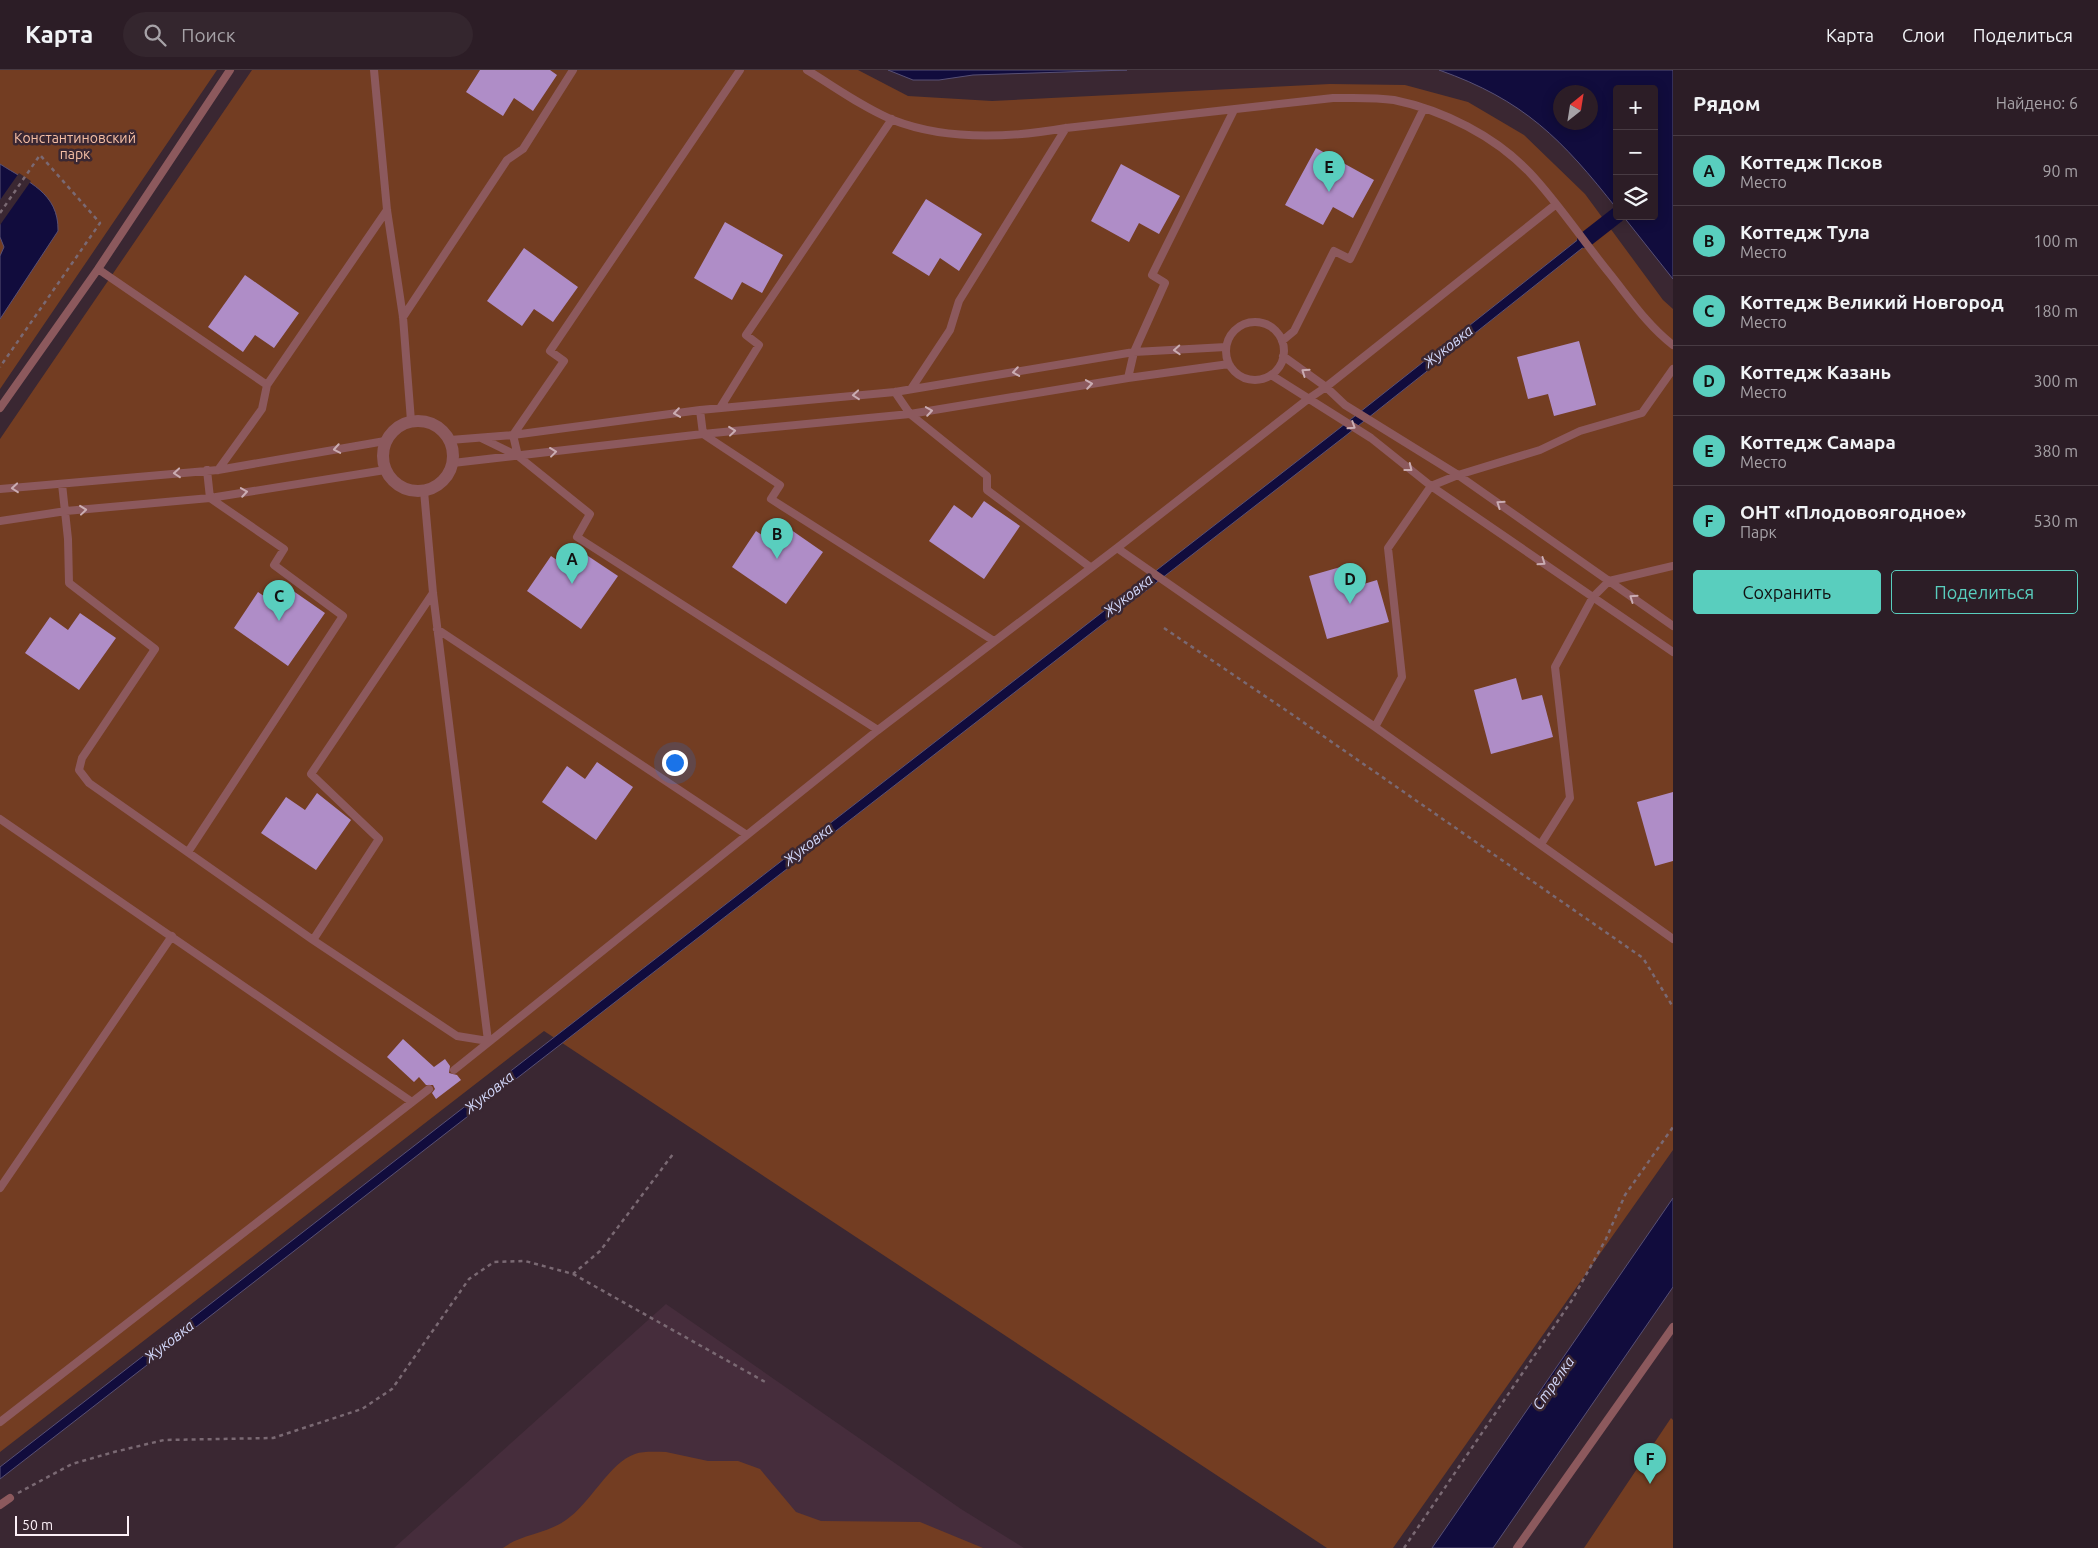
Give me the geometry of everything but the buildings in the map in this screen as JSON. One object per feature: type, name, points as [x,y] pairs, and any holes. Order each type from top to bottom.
[{"type":"street","points":[[411,421],[434,424],[450,440],[453,463],[443,481],[424,491],[412,491],[401,487],[392,480],[385,470],[383,450],[385,441],[400,425],[411,421]]},
{"type":"lane","points":[[0,408],[98,269],[230,70]]},
{"type":"lane","points":[[374,70],[387,210],[403,317],[411,421]]},
{"type":"lane","points":[[403,317],[507,160],[523,149],[573,70]]},
{"type":"lane","points":[[518,456],[513,435],[564,361],[550,351],[740,70]]},
{"type":"lane","points":[[807,70],[892,120],[926,130],[998,136],[1034,134],[1066,128],[1333,98],[1367,97],[1394,100],[1424,108],[1450,117],[1504,150],[1529,172],[1647,321],[1673,345]]},
{"type":"lane","points":[[1282,341],[1294,331],[1334,251],[1350,259],[1424,108]]},
{"type":"lane","points":[[1128,378],[1134,352],[1165,283],[1152,275],[1234,110]]},
{"type":"lane","points":[[720,408],[759,344],[746,335],[892,120]]},
{"type":"lane","points":[[911,389],[950,330],[959,300],[1066,128]]},
{"type":"lane","points":[[454,1070],[878,730],[1326,387],[1555,205]]},
{"type":"lane","points":[[218,470],[262,409],[267,385],[387,210]]},
{"type":"lane","points":[[98,269],[267,385]]},
{"type":"lane","points":[[1251,322],[1270,326],[1282,341],[1283,356],[1277,370],[1262,379],[1243,377],[1229,364],[1226,347],[1234,330],[1251,322]]},
{"type":"lane","points":[[450,440],[513,435],[700,410],[895,392],[1134,352],[1226,347]]},
{"type":"lane","points":[[1283,356],[1326,387],[1345,405],[1378,427],[1458,474],[1673,626]]},
{"type":"lane","points":[[453,463],[704,434],[910,414],[1128,378],[1229,364]]},
{"type":"lane","points":[[1375,727],[1402,677],[1388,548],[1431,486],[1458,474],[1540,450],[1580,431],[1642,413],[1673,369]]},
{"type":"lane","points":[[1271,375],[1371,438],[1431,486],[1673,652]]},
{"type":"lane","points":[[895,392],[910,414],[987,476],[987,490],[1090,567]]},
{"type":"lane","points":[[700,410],[704,434],[780,485],[771,498],[994,642]]},
{"type":"lane","points":[[478,437],[518,456],[590,514],[577,536],[878,730]]},
{"type":"lane","points":[[0,489],[218,470],[385,441]]},
{"type":"lane","points":[[188,852],[344,616],[274,565],[284,548],[210,498],[207,470]]},
{"type":"lane","points":[[0,521],[66,512],[210,498],[385,470]]},
{"type":"lane","points":[[62,484],[66,512],[69,583],[155,649],[82,758],[79,770],[89,783],[313,940],[457,1036],[488,1041]]},
{"type":"lane","points":[[424,491],[437,630],[488,1041]]},
{"type":"lane","points":[[1117,548],[1375,727],[1673,939]]},
{"type":"lane","points":[[1541,844],[1570,798],[1554,667],[1593,597],[1609,581],[1673,566]]},
{"type":"lane","points":[[313,940],[379,839],[311,774],[433,594]]},
{"type":"lane","points":[[437,630],[747,835]]},
{"type":"lane","points":[[0,819],[412,1102]]},
{"type":"lane","points":[[0,1188],[172,936]]},
{"type":"lane","points":[[0,1422],[429,1089]]},
{"type":"lane","points":[[1517,1548],[1673,1327]]},
{"type":"lane","points":[[0,1505],[10,1498]]},
{"type":"path","points":[[0,213],[40,155],[100,223],[0,367]]},
{"type":"path","points":[[1164,628],[1643,958],[1673,1007]]},
{"type":"path","points":[[1404,1548],[1572,1300],[1606,1239],[1625,1195],[1673,1127]]},
{"type":"path","points":[[573,1274],[600,1251],[673,1154]]},
{"type":"path","points":[[10,1498],[72,1464],[114,1452],[164,1440],[273,1438],[362,1409],[392,1389],[469,1279],[494,1262],[525,1261],[573,1274],[767,1383]]},
{"type":"shaded area","points":[[666,1304],[961,1509],[1024,1548],[394,1548]]},
{"type":"green space","name":"Константиновский парк","points":[[0,70],[217,70],[0,389]]},
{"type":"green space","points":[[252,70],[858,70],[908,96],[992,101],[1330,84],[1405,85],[1468,102],[1524,135],[1585,194],[1663,300],[1673,309],[1673,1150],[1393,1548],[1327,1548],[544,1031],[0,1452],[0,439]]},
{"type":"green space","points":[[1671,1418],[1673,1420],[1673,1548],[1584,1548]]},
{"type":"green space","points":[[642,1452],[666,1452],[708,1461],[738,1461],[760,1469],[796,1512],[821,1521],[920,1522],[983,1548],[503,1548],[510,1543],[559,1525],[566,1520],[575,1513],[608,1474],[626,1459]]},
{"type":"water","points":[[888,70],[1127,70],[973,75],[939,80],[913,80]]},
{"type":"water","points":[[1439,70],[1673,70],[1673,279],[1626,220],[1658,220],[1658,85],[1613,85],[1613,204],[1559,142],[1539,124],[1495,95]]},
{"type":"water","points":[[0,164],[31,183],[47,198],[57,218],[58,231],[0,319],[0,256],[4,247],[0,237]]},
{"type":"water","points":[[1599,223],[1605,230],[1344,437],[0,1479],[0,1467],[1336,431]]},
{"type":"water","name":"Стрелка","points":[[1673,1198],[1673,1287],[1493,1548],[1432,1548]]},
{"type":"pier","points":[[19,173],[31,181],[0,225],[0,200]]},
{"type":"waterway","name":"Жуковка","points":[[1585,240],[1613,218]]},
{"type":"place","name":"Коттедж Самара","points":[[1329,192]]},
{"type":"place","name":"Коттедж Тула","points":[[777,559]]},
{"type":"place","name":"Коттедж Псков","points":[[572,584]]},
{"type":"place","name":"Коттедж Казань","points":[[1350,604]]},
{"type":"place","name":"Коттедж Великий Новгород","points":[[279,621]]},
{"type":"place","name":"ОНТ «Плодовоягодное»","points":[[1650,1484]]}]
